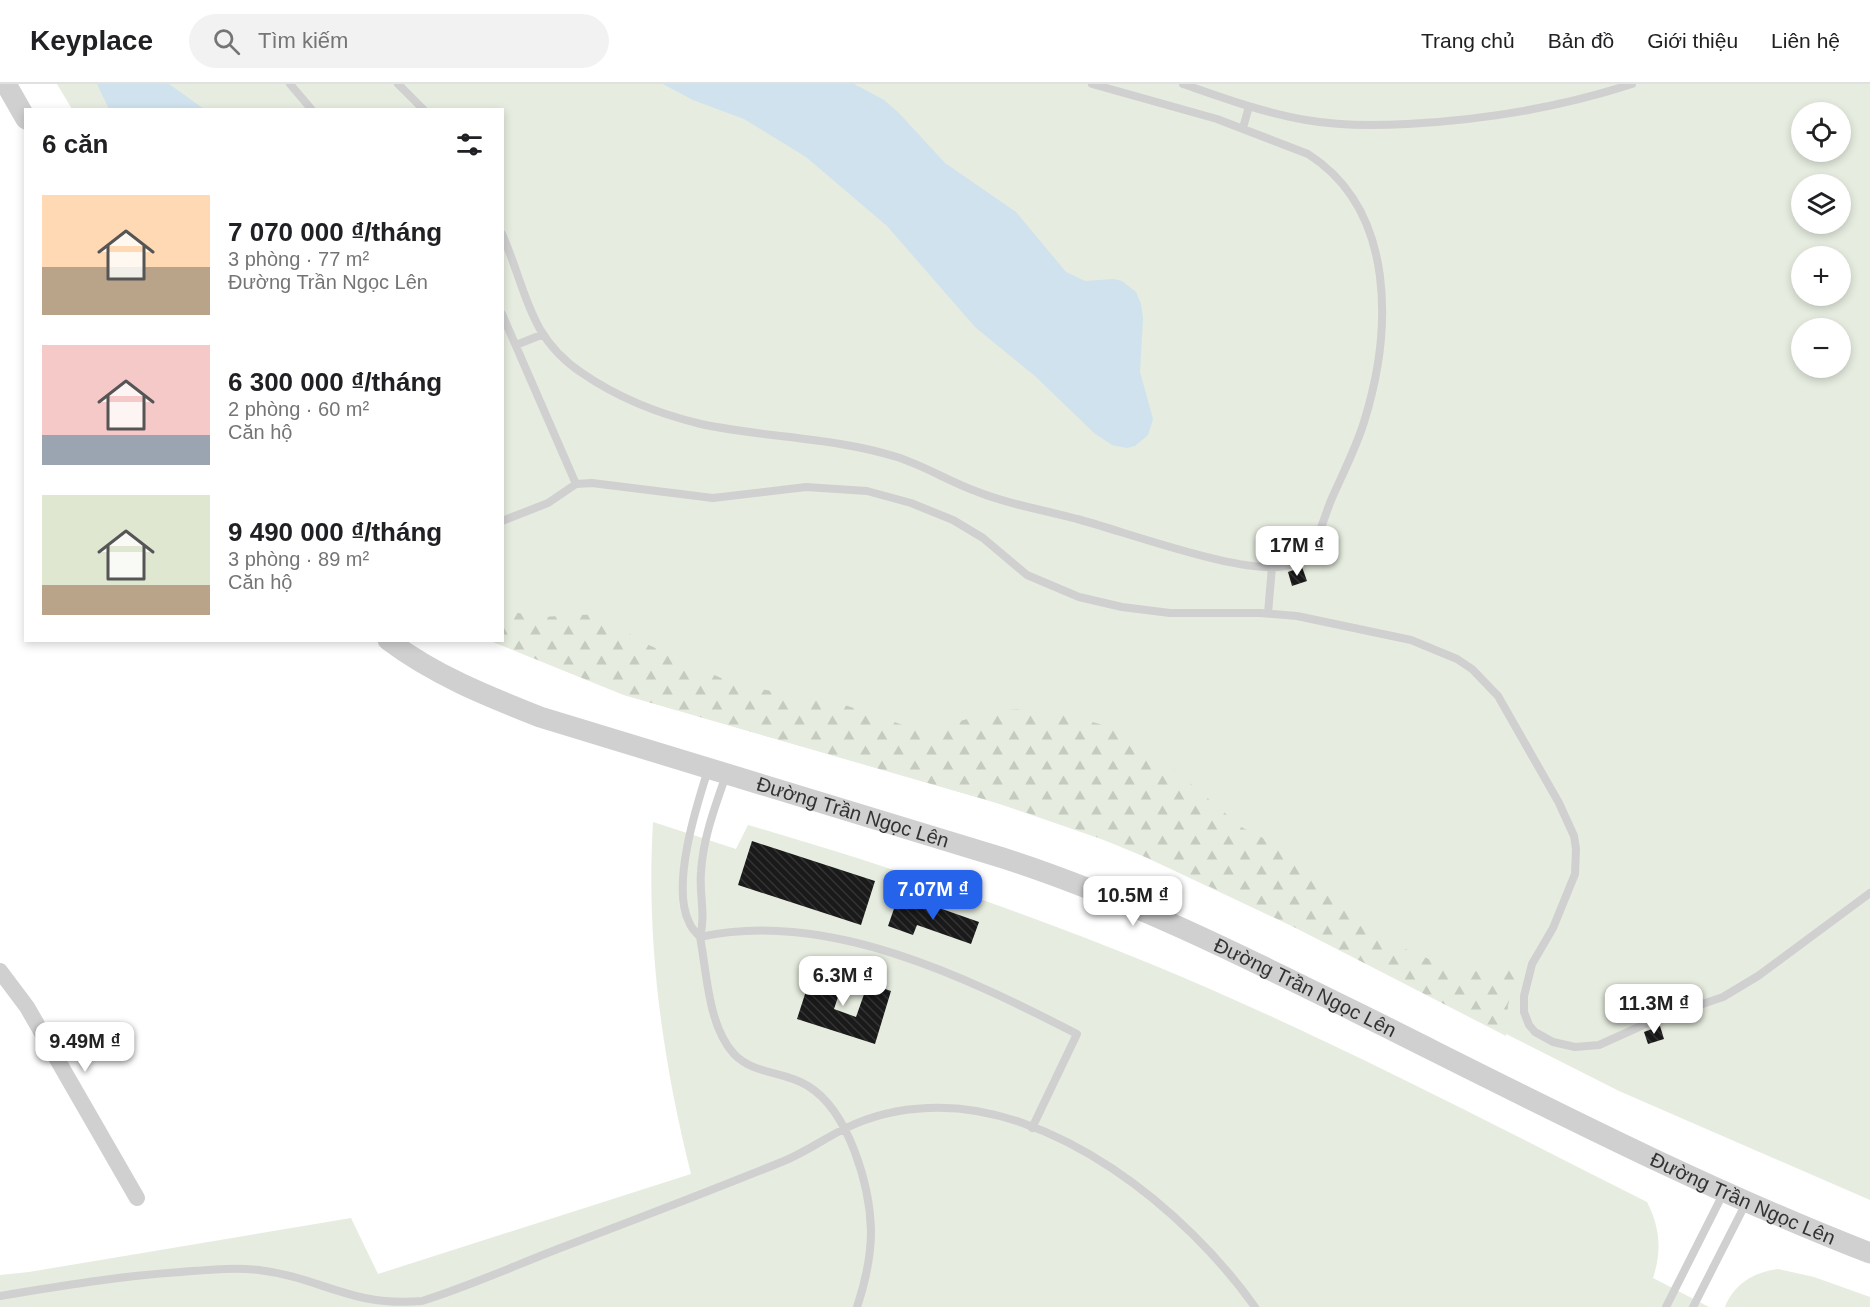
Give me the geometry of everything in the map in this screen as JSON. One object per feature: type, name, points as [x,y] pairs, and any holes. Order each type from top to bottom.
[{"type":"street","points":[[6,84],[24,116]]},
{"type":"street","name":"Đường Trần Ngọc Lên","points":[[391,642],[426,667],[507,704],[717,772],[1042,871],[1143,910],[1226,947],[1577,1123],[1724,1192],[1870,1253]]},
{"type":"street","points":[[0,971],[6,985],[137,1198]]},
{"type":"lane","points":[[290,84],[310,108]]},
{"type":"lane","points":[[398,84],[422,108]]},
{"type":"lane","points":[[504,239],[541,335],[555,352],[598,383],[636,402],[677,417],[718,427],[823,440],[874,450],[919,465],[959,484],[1002,500],[1213,557],[1272,567],[1293,564],[1311,550],[1355,447],[1374,383],[1379,343],[1381,285],[1376,250],[1366,222],[1332,173],[1308,154],[1243,128],[1092,84]]},
{"type":"lane","points":[[1183,84],[1249,106],[1331,124],[1382,126],[1438,123],[1538,110],[1632,84]]},
{"type":"lane","points":[[1243,128],[1249,106]]},
{"type":"lane","points":[[504,318],[576,484]]},
{"type":"lane","points":[[516,345],[541,335]]},
{"type":"lane","points":[[504,520],[548,503],[576,484],[607,483],[713,498],[806,487],[867,491],[911,503],[952,520],[983,538],[1027,575],[1079,597],[1122,607],[1170,613],[1268,613],[1297,616],[1430,645],[1472,669],[1498,696],[1571,827],[1576,849],[1571,886],[1553,928],[1532,964],[1525,986],[1524,1012],[1529,1025],[1535,1032],[1553,1042],[1575,1047],[1599,1045],[1650,1022],[1723,997],[1758,976],[1870,893]]},
{"type":"lane","points":[[1268,613],[1272,567]]},
{"type":"lane","points":[[700,937],[688,921],[683,879],[689,834],[717,772]]},
{"type":"lane","points":[[717,772],[702,858],[701,891],[704,921],[700,937],[717,1022],[728,1047],[750,1066],[796,1079],[816,1091],[832,1107],[844,1129],[857,1160],[869,1211],[870,1254],[857,1307]]},
{"type":"lane","points":[[700,937],[760,929],[801,932],[833,938],[951,976],[994,993],[1077,1034],[1032,1128]]},
{"type":"lane","points":[[0,1296],[124,1277],[230,1269],[279,1274],[371,1304],[396,1305],[422,1301],[787,1160],[844,1129],[884,1114],[948,1108],[969,1109],[1032,1128],[1099,1160],[1150,1194],[1208,1248],[1255,1307]]},
{"type":"lane","points":[[1666,1307],[1724,1192]]},
{"type":"lane","points":[[1693,1307],[1747,1202]]},
{"type":"green space","points":[[57,84],[1870,84],[1870,1200],[1619,1091],[1294,927],[1124,847],[997,803],[624,695],[493,642],[504,642],[504,108],[71,108]]},
{"type":"green space","points":[[504,610],[540,617],[601,614],[640,641],[721,678],[749,687],[839,703],[903,725],[947,725],[994,711],[1022,709],[1057,712],[1103,725],[1124,734],[1166,762],[1241,827],[1305,863],[1333,892],[1351,918],[1369,933],[1445,966],[1481,972],[1519,969],[1508,1005],[1506,1036],[1294,927],[1167,866],[1082,831],[997,803],[624,695],[493,642],[504,642]]},
{"type":"green space","points":[[653,822],[736,849],[748,825],[850,856],[1052,925],[1151,964],[1277,1019],[1402,1078],[1647,1202],[1655,1221],[1658,1239],[1658,1258],[1653,1278],[1709,1307],[0,1307],[0,1275],[351,1218],[378,1274],[691,1174],[664,1043],[654,956],[651,867]]},
{"type":"green space","points":[[1778,1269],[1814,1277],[1870,1297],[1870,1307],[1725,1307],[1734,1292],[1746,1280]]},
{"type":"water","points":[[97,84],[169,84],[203,108],[109,108]]},
{"type":"water","points":[[663,84],[854,84],[884,100],[945,163],[1016,212],[1066,272],[1085,281],[1114,279],[1122,281],[1136,292],[1143,318],[1140,372],[1153,419],[1148,435],[1135,446],[1127,448],[1112,445],[1094,433],[1036,377],[975,327],[887,226],[806,157],[744,119],[693,100]]},
{"type":"building","points":[[1302,567],[1307,581],[1292,586],[1288,572]]},
{"type":"building","points":[[752,841],[875,881],[861,925],[738,885]]},
{"type":"building","points":[[897,900],[922,909],[925,903],[979,922],[971,944],[917,925],[913,935],[888,926]]},
{"type":"building","points":[[814,966],[845,976],[834,1009],[856,1017],[868,983],[891,991],[875,1044],[797,1019]]},
{"type":"building","points":[[1660,1026],[1664,1039],[1648,1044],[1644,1032]]}]
